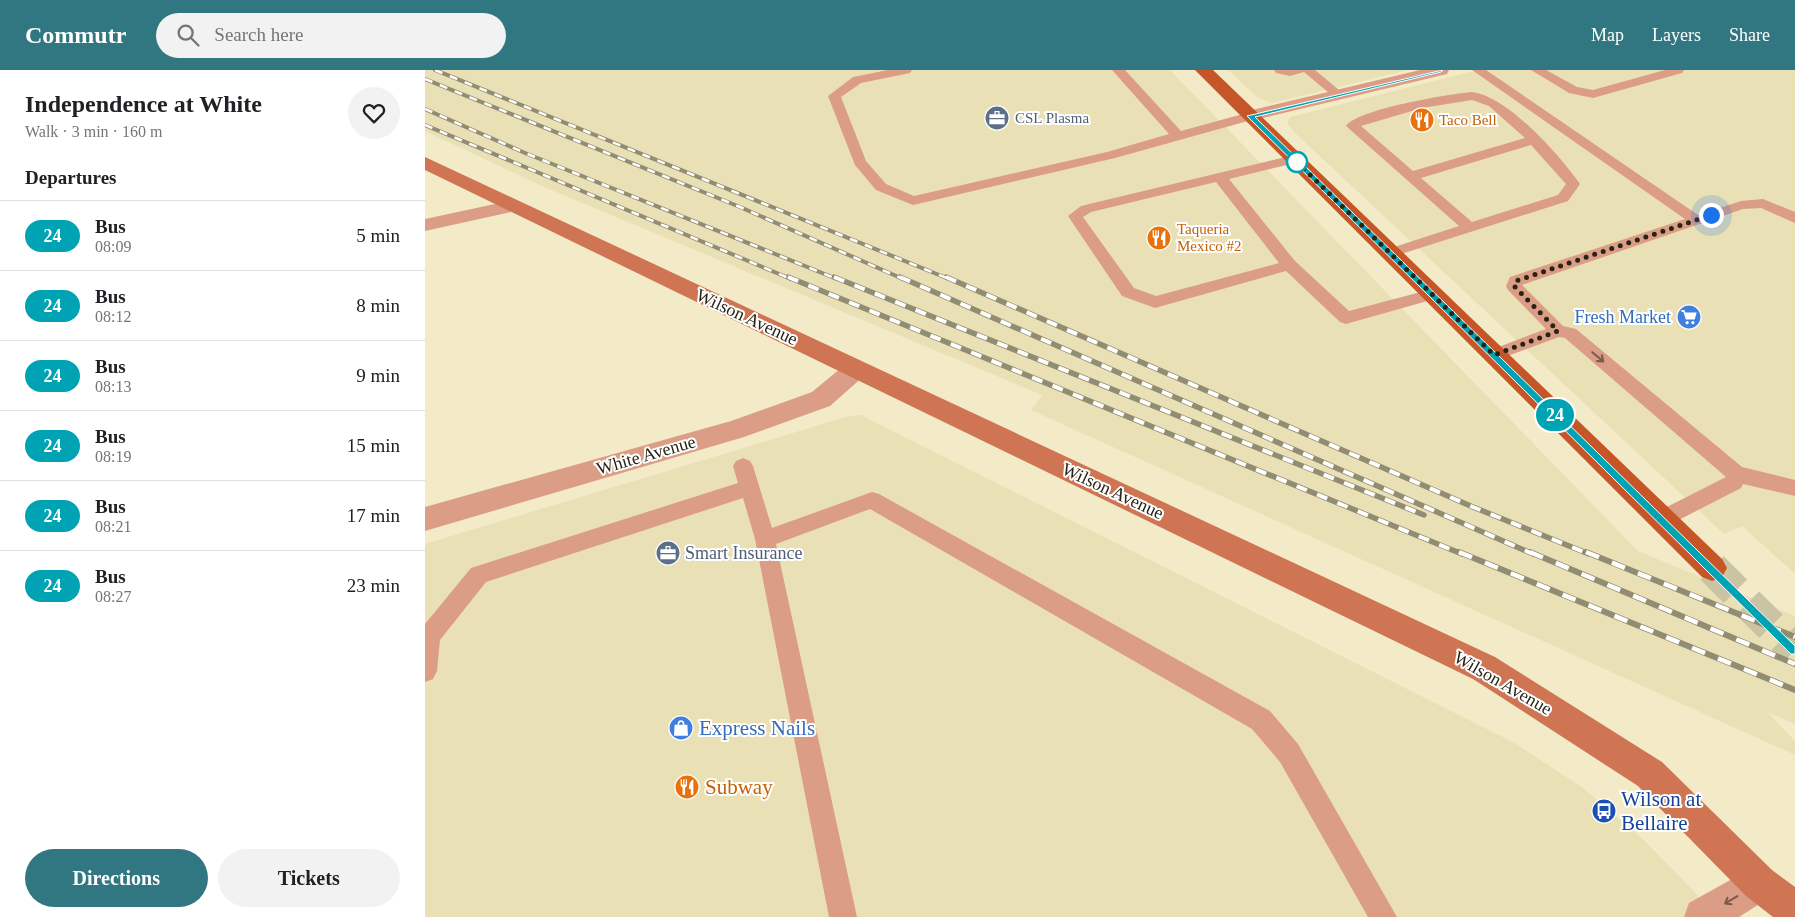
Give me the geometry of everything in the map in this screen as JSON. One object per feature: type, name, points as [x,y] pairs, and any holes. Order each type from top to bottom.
[{"type":"main road","points":[[1203,70],[1712,568]]},
{"type":"main road","name":"Wilson Avenue","points":[[425,163],[1484,668],[1650,774],[1759,883],[1795,910]]},
{"type":"main road","name":"Wilson Avenue","points":[[1759,883],[1781,917]]},
{"type":"street","points":[[1251,116],[1441,70]]},
{"type":"street","points":[[425,225],[513,206]]},
{"type":"street","name":"White Avenue","points":[[425,519],[735,430],[821,399],[856,369]]},
{"type":"street","points":[[1703,917],[1759,883]]},
{"type":"lane","points":[[906,70],[857,80],[834,96],[860,162],[881,186],[913,201],[1110,155],[1251,116]]},
{"type":"lane","points":[[1118,70],[1177,135]]},
{"type":"lane","points":[[1279,70],[1290,72],[1299,70]]},
{"type":"lane","points":[[1308,70],[1339,95]]},
{"type":"lane","points":[[1478,70],[1696,220]]},
{"type":"lane","points":[[1537,70],[1573,90],[1593,94],[1677,70]]},
{"type":"lane","points":[[1390,253],[1563,198],[1573,184],[1516,122],[1481,97],[1460,96],[1358,121],[1353,126],[1469,227]]},
{"type":"lane","points":[[1411,176],[1533,140]]},
{"type":"lane","points":[[1289,265],[1155,302],[1128,292],[1075,216],[1086,209],[1294,159]]},
{"type":"lane","points":[[1220,177],[1289,265],[1346,318],[1432,294]]},
{"type":"lane","points":[[1558,331],[1514,286],[1516,281],[1751,203],[1773,207],[1795,218]]},
{"type":"lane","points":[[1494,355],[1558,331],[1570,333],[1736,474],[1795,488]]},
{"type":"lane","points":[[1662,519],[1735,482],[1736,474]]},
{"type":"lane","points":[[425,671],[429,636],[479,575],[746,477],[765,538],[843,917]]},
{"type":"lane","points":[[765,538],[872,500],[1261,720],[1289,753],[1383,917]]},
{"type":"shaded area","points":[[425,70],[1170,70],[1638,551],[1795,616],[1795,724],[1767,712],[1795,741],[1795,755],[1031,410],[1042,395],[544,187],[425,131]]},
{"type":"shaded area","points":[[1228,70],[1408,70],[1272,103],[1258,98]]},
{"type":"shaded area","points":[[1478,70],[1795,70],[1795,574],[1742,526],[1724,534],[1295,133],[1287,123],[1290,117]]},
{"type":"shaded area","points":[[861,415],[1515,743],[1583,788],[1643,839],[1719,917],[425,917],[425,544],[849,416]]},
{"type":"tunnel","points":[[1712,568],[1795,650]]},
{"type":"railway","points":[[435,70],[949,279]]},
{"type":"railway","points":[[425,79],[740,207],[903,279]]},
{"type":"railway","points":[[425,109],[525,153],[837,279]]},
{"type":"railway","points":[[425,125],[791,279]]},
{"type":"railway","points":[[788,277],[1462,554]]},
{"type":"railway","points":[[834,277],[1424,515]]},
{"type":"railway","points":[[900,277],[1533,554]]},
{"type":"railway","points":[[946,277],[1473,507],[1589,554]]},
{"type":"railway","points":[[1459,552],[1795,690]]},
{"type":"railway","points":[[1530,552],[1795,664]]},
{"type":"railway","points":[[1586,552],[1795,637]]},
{"type":"bus line","name":"24","points":[[1441,70],[1251,116],[1795,650]]},
{"type":"place","name":"CSL Plasma","points":[[997,118]]},
{"type":"place","name":"Taco Bell","points":[[1422,120]]},
{"type":"place","name":"Taqueria Mexico #2","points":[[1159,238]]},
{"type":"place","name":"Fresh Market","points":[[1689,317]]},
{"type":"place","name":"Smart Insurance","points":[[668,553]]},
{"type":"place","name":"Express Nails","points":[[681,728]]},
{"type":"place","name":"Subway","points":[[687,787]]},
{"type":"place","name":"Wilson at Bellaire","points":[[1604,811]]},
{"type":"route","points":[[1297,162],[1294,159],[1494,355],[1558,331],[1514,286],[1516,281],[1522,277],[1711,215]]}]
